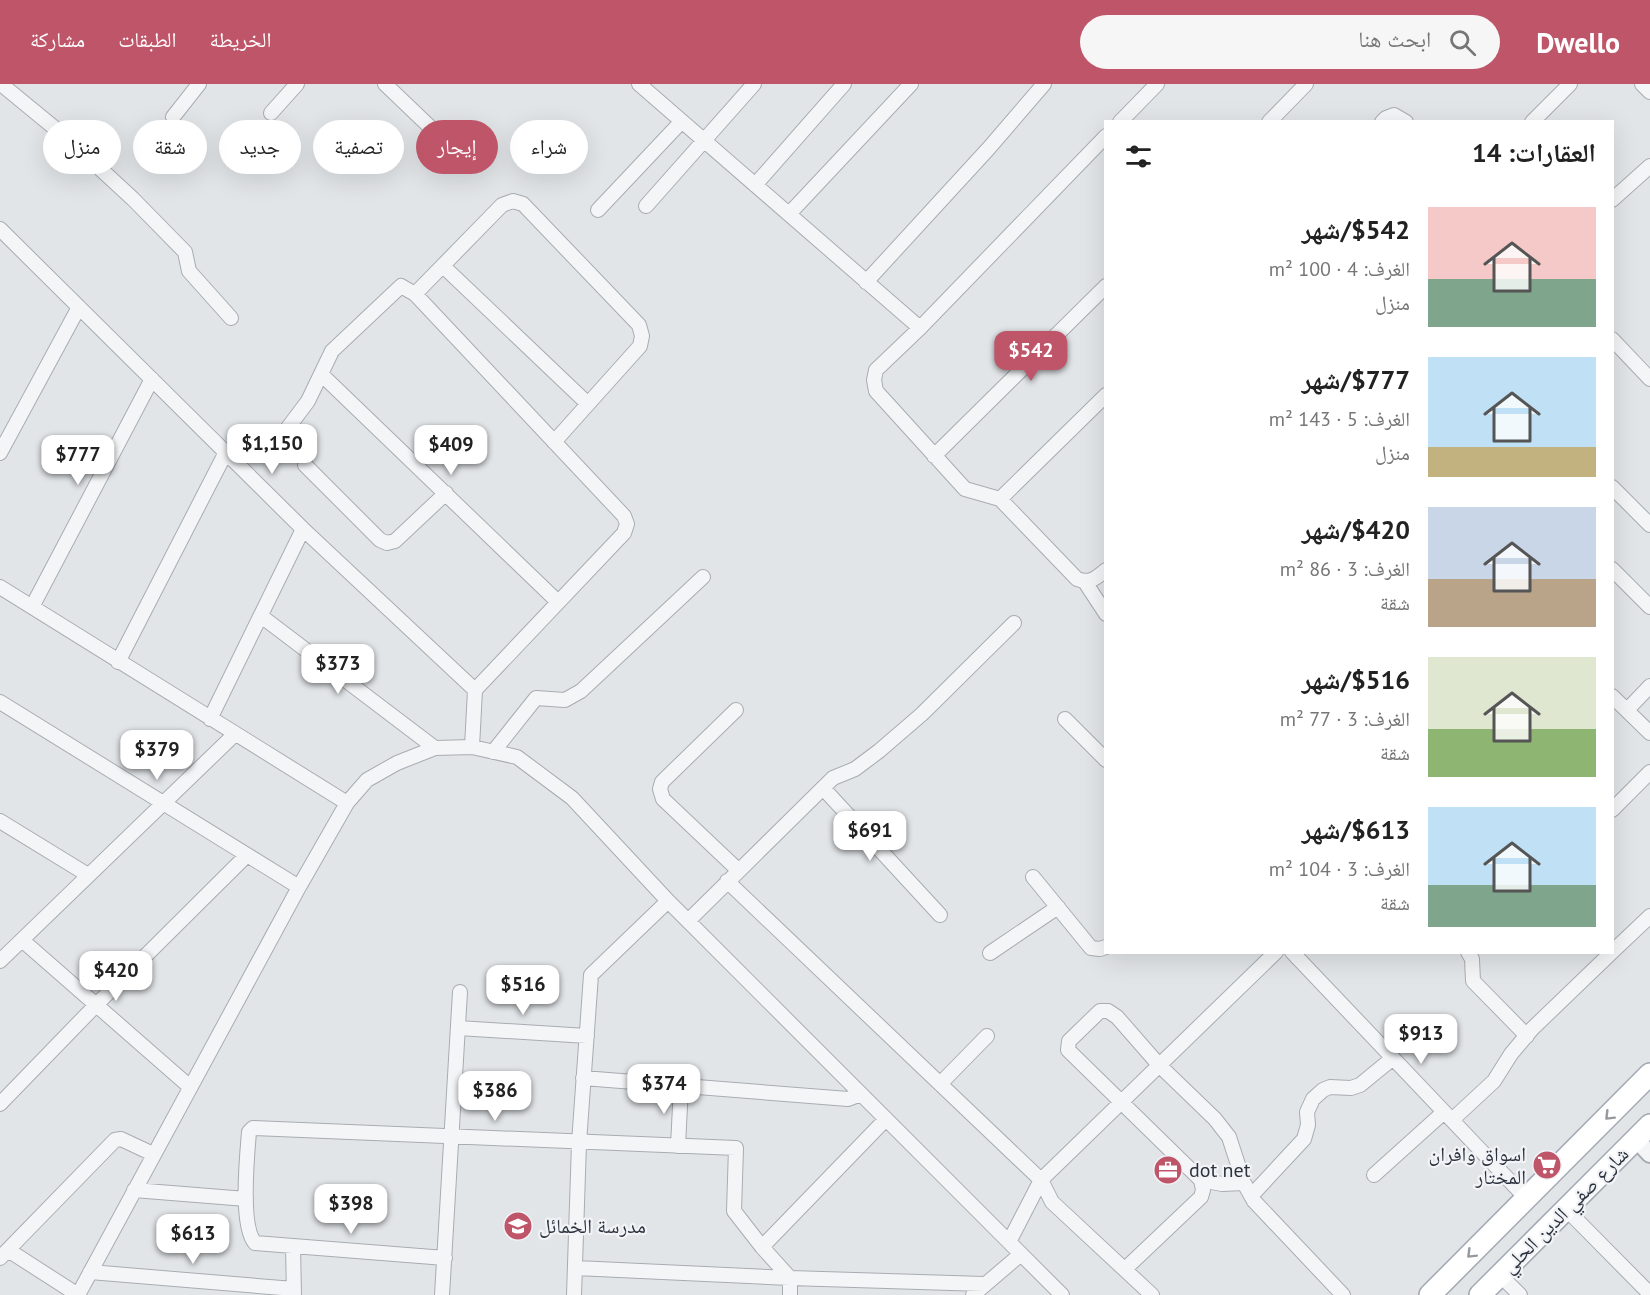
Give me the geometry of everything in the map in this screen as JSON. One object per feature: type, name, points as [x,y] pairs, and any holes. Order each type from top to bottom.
[{"type":"main road","name":"شارع صفي الدين الحلي","points":[[1430,1295],[1650,1074]]},
{"type":"main road","name":"شارع صفي الدين الحلي","points":[[1480,1295],[1566,1209],[1645,1139]]},
{"type":"street","points":[[1,84],[68,139],[141,207],[185,252],[189,271],[231,318]]},
{"type":"street","points":[[173,117],[199,84]]},
{"type":"street","points":[[271,113],[297,84]]},
{"type":"street","points":[[385,84],[423,120]]},
{"type":"street","points":[[646,206],[754,84]]},
{"type":"street","points":[[755,185],[844,84]]},
{"type":"street","points":[[789,214],[911,84]]},
{"type":"street","points":[[866,282],[989,148],[1044,84]]},
{"type":"street","points":[[1122,120],[1157,84]]},
{"type":"street","points":[[1271,120],[1306,84]]},
{"type":"street","points":[[1534,120],[1570,84]]},
{"type":"street","points":[[1642,84],[1650,92]]},
{"type":"street","points":[[649,87],[704,141],[920,328]]},
{"type":"street","points":[[1384,120],[1394,116],[1404,120]]},
{"type":"street","points":[[598,210],[682,121]]},
{"type":"street","points":[[1104,138],[920,328],[876,370],[874,380],[876,391],[965,489],[1000,499],[1077,579],[1085,582],[1094,580],[1104,572]]},
{"type":"street","points":[[1614,198],[1650,166]]},
{"type":"street","points":[[415,294],[502,205],[513,201],[523,204],[639,325],[642,336],[640,346],[554,442]]},
{"type":"street","points":[[0,229],[303,529],[475,690]]},
{"type":"street","points":[[443,266],[588,404]]},
{"type":"street","points":[[286,429],[308,401],[332,351],[401,286],[415,294],[624,516],[627,524],[624,533],[475,690],[472,747]]},
{"type":"street","points":[[934,456],[1104,288]]},
{"type":"street","points":[[0,453],[79,307]]},
{"type":"street","points":[[1614,341],[1650,379]]},
{"type":"street","points":[[321,374],[558,602]]},
{"type":"street","points":[[32,607],[152,379]]},
{"type":"street","points":[[1000,499],[1104,397]]},
{"type":"street","points":[[118,662],[226,452]]},
{"type":"street","points":[[304,465],[380,540],[387,543],[395,541],[447,494]]},
{"type":"street","points":[[1614,489],[1650,525]]},
{"type":"street","points":[[210,719],[303,529]]},
{"type":"street","points":[[1614,571],[1650,607]]},
{"type":"street","points":[[493,752],[536,698],[565,700],[581,691],[703,577]]},
{"type":"street","points":[[1085,582],[1104,611]]},
{"type":"street","points":[[0,587],[347,803]]},
{"type":"street","points":[[261,616],[435,748]]},
{"type":"street","points":[[688,921],[833,778],[855,769],[879,751],[922,714],[1014,623]]},
{"type":"street","points":[[1627,710],[1650,686]]},
{"type":"street","points":[[1614,698],[1650,733]]},
{"type":"street","points":[[0,702],[298,886]]},
{"type":"street","points":[[736,710],[662,782],[660,789],[663,799],[738,870]]},
{"type":"street","points":[[1065,719],[1104,758]]},
{"type":"street","points":[[0,961],[235,734]]},
{"type":"street","points":[[153,1154],[121,1139],[115,1140],[4,1254],[78,1295],[298,886],[347,803],[367,780],[397,763],[435,748],[472,747],[517,757],[572,798],[668,901],[1062,1295]]},
{"type":"street","points":[[1614,808],[1650,772]]},
{"type":"street","points":[[823,788],[940,915]]},
{"type":"street","points":[[0,821],[88,875]]},
{"type":"street","points":[[0,1104],[247,855]]},
{"type":"street","points":[[1033,877],[1091,948],[1104,948]]},
{"type":"street","points":[[727,881],[1041,1180],[1052,1202],[1152,1295]]},
{"type":"street","points":[[574,1295],[579,1143],[591,975],[668,901]]},
{"type":"street","points":[[990,953],[1058,907]]},
{"type":"street","points":[[1614,950],[1650,916]]},
{"type":"street","points":[[22,940],[190,1087]]},
{"type":"street","points":[[1009,1242],[1041,1180],[1274,954]]},
{"type":"street","points":[[1294,954],[1526,1198]]},
{"type":"street","points":[[1469,954],[1472,958],[1473,981],[1527,1036]]},
{"type":"street","points":[[1374,1175],[1494,1081],[1527,1036],[1610,954]]},
{"type":"street","points":[[442,1295],[460,992]]},
{"type":"street","points":[[1244,1183],[1222,1184],[1201,1180],[1068,1050],[1069,1041],[1100,1011],[1108,1011],[1117,1017],[1159,1065],[1215,1119],[1229,1137],[1244,1183],[1251,1196],[1343,1295]]},
{"type":"street","points":[[458,1028],[587,1036]]},
{"type":"street","points":[[940,1084],[987,1036]]},
{"type":"street","points":[[1251,1196],[1304,1139],[1308,1125],[1307,1112],[1313,1099],[1330,1086],[1351,1088],[1360,1084],[1393,1058]]},
{"type":"street","points":[[584,1078],[848,1099],[861,1094]]},
{"type":"street","points":[[678,1146],[681,1086]]},
{"type":"street","points":[[762,1247],[886,1119]]},
{"type":"street","points":[[445,1258],[255,1243],[250,1233],[246,1199],[249,1132],[253,1128],[736,1148],[734,1211],[790,1278],[790,1295]]},
{"type":"street","points":[[1125,1269],[1201,1197],[1203,1190],[1201,1180]]},
{"type":"street","points":[[134,1190],[246,1199]]},
{"type":"street","points":[[1566,1209],[1650,1294]]},
{"type":"street","points":[[90,1272],[294,1292],[293,1246]]},
{"type":"street","points":[[973,1295],[1021,1254]]},
{"type":"street","points":[[576,1268],[984,1284]]},
{"type":"street","points":[[1500,1275],[1521,1295]]},
{"type":"place","name":"اسواق وافران المختار","points":[[1547,1165]]},
{"type":"place","name":"dot net","points":[[1168,1170]]},
{"type":"place","name":"مدرسة الخمائل","points":[[518,1226]]}]
